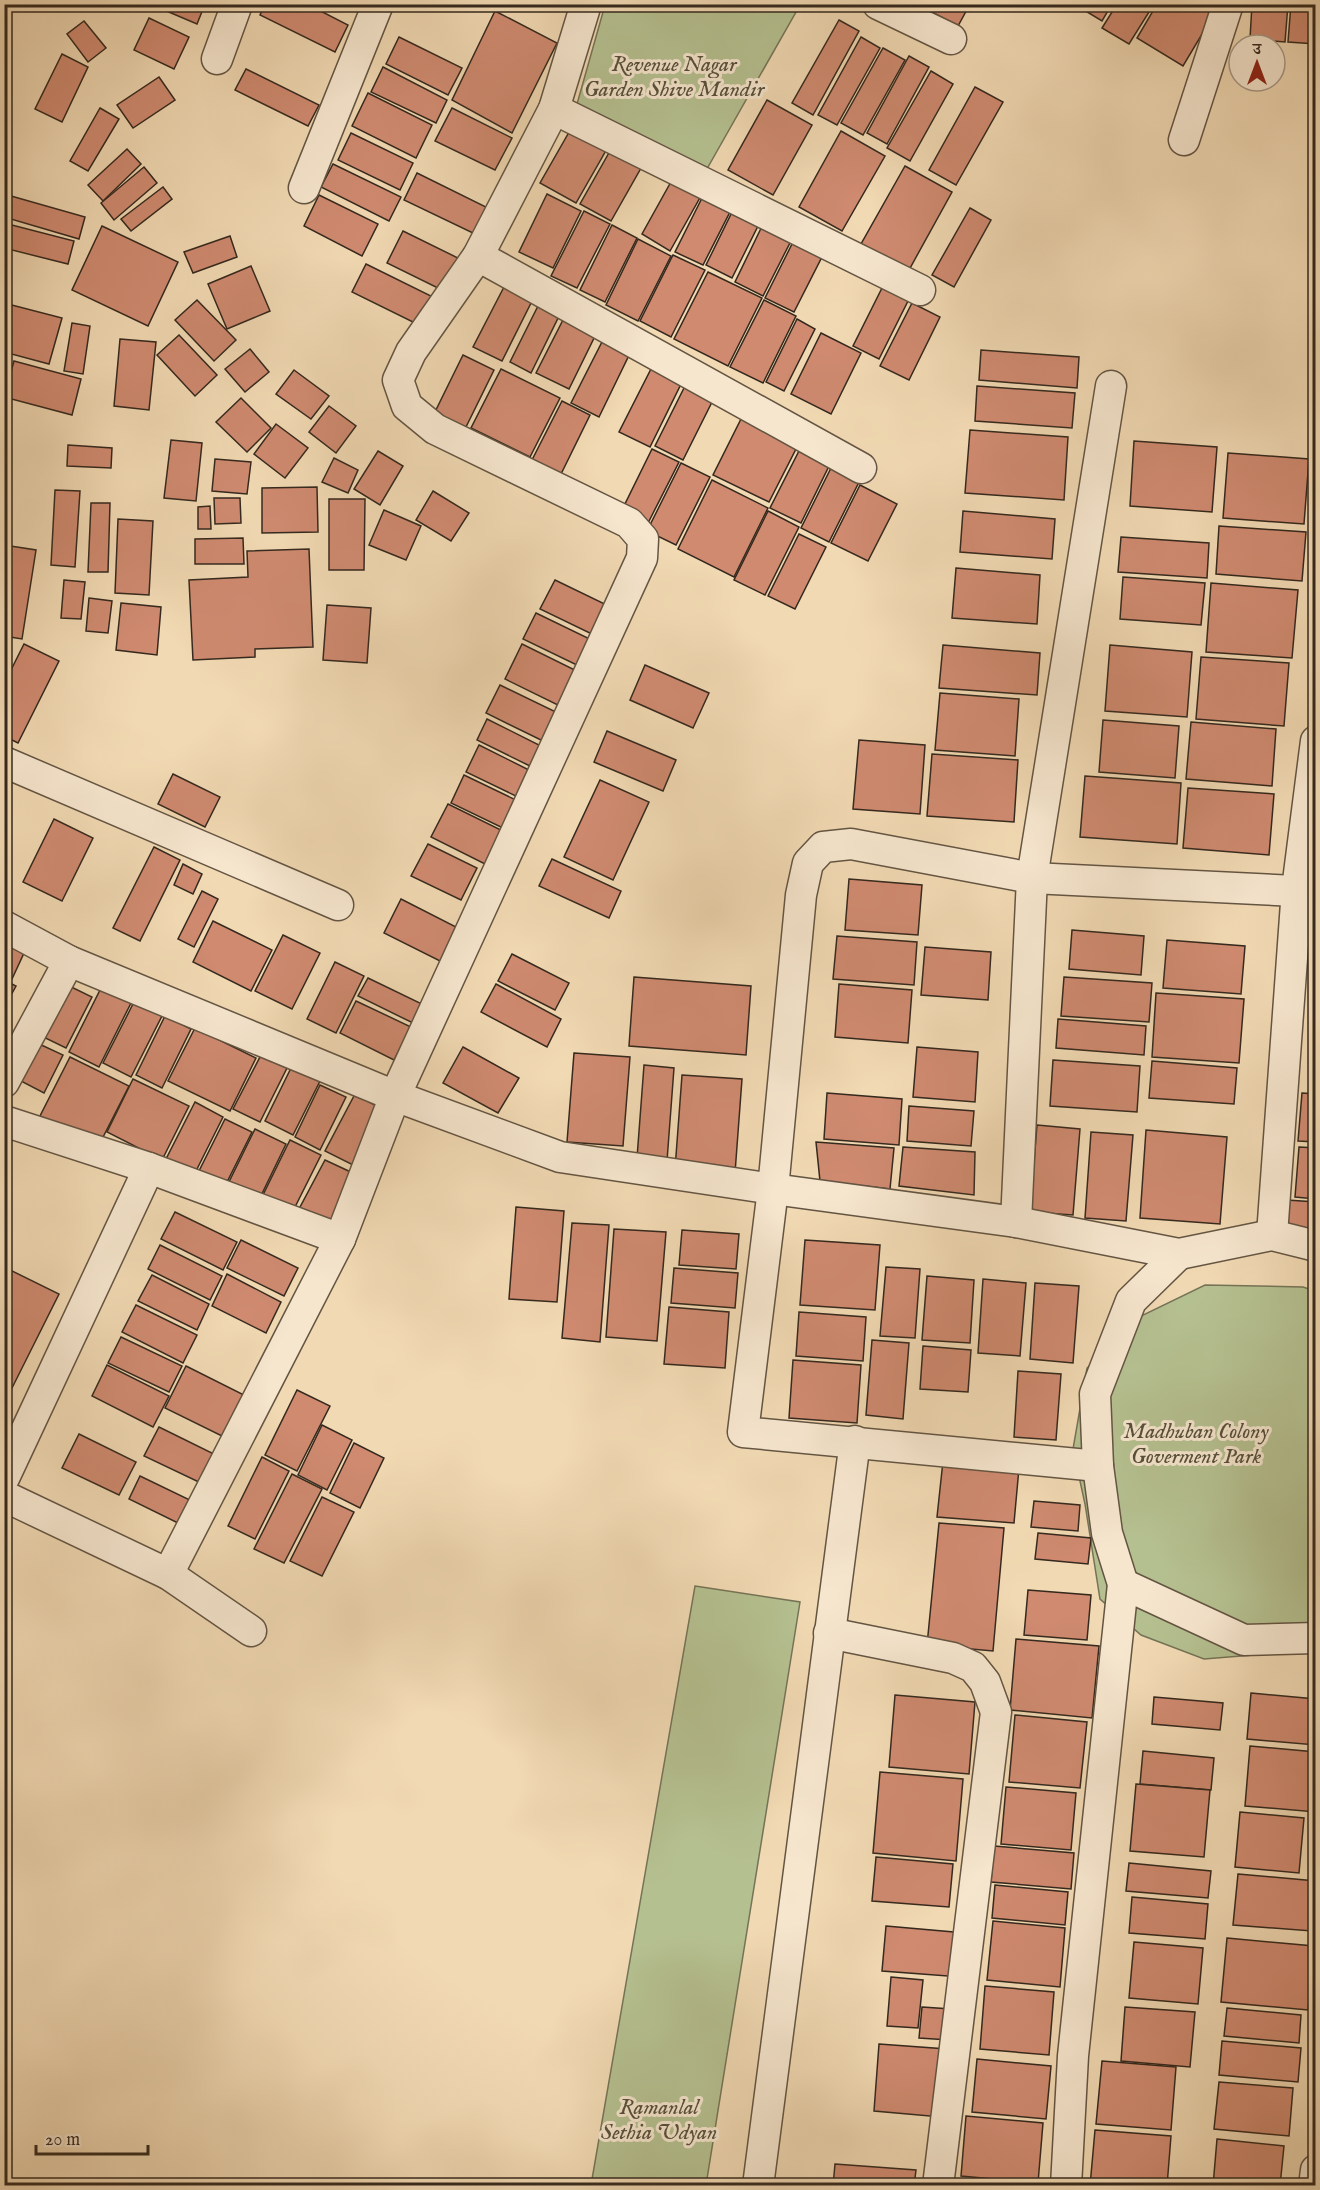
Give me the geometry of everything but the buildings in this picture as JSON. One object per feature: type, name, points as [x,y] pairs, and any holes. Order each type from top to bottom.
[{"type":"street","points":[[217,59],[237,4]]},
{"type":"street","points":[[304,188],[378,4]]},
{"type":"street","points":[[168,1574],[340,1239],[395,1096],[642,558],[643,539],[629,522],[435,429],[407,406],[398,380],[411,352],[478,255],[554,109],[586,4]]},
{"type":"street","points":[[878,4],[951,39]]},
{"type":"street","points":[[1184,140],[1228,4]]},
{"type":"street","points":[[554,109],[920,290]]},
{"type":"street","points":[[478,255],[861,468]]},
{"type":"street","points":[[1016,1222],[1032,878],[1111,386]]},
{"type":"street","points":[[1272,1235],[1306,891],[1316,741]]},
{"type":"street","points":[[4,762],[338,905]]},
{"type":"street","points":[[1098,1466],[743,1432],[773,1189],[801,895],[808,863],[823,847],[851,844],[1032,878],[1306,891]]},
{"type":"street","points":[[4,926],[69,961],[395,1096],[560,1157],[1016,1222],[1179,1254],[1272,1235],[1316,1246]]},
{"type":"street","points":[[4,1082],[69,961]]},
{"type":"street","points":[[4,1121],[149,1168],[340,1239]]},
{"type":"street","points":[[4,1478],[149,1168]]},
{"type":"street","points":[[1066,2186],[1073,2056],[1123,1584],[1107,1533],[1098,1466],[1095,1394],[1131,1300],[1179,1254]]},
{"type":"street","points":[[758,2186],[855,1442]]},
{"type":"street","points":[[4,1496],[168,1574],[251,1632]]},
{"type":"street","points":[[1123,1584],[1244,1640],[1316,1638]]},
{"type":"street","points":[[829,1633],[963,1662],[973,1667],[985,1682],[996,1712],[938,2186]]},
{"type":"street","points":[[1314,2186],[1316,2170]]},
{"type":"green space","name":"Revenue Nagar Garden Shive Mandir","points":[[781,4],[796,12],[704,174],[575,111],[605,5]]},
{"type":"green space","name":"Madhuban Colony Goverment Park","points":[[1205,1285],[1303,1287],[1315,1291],[1315,1650],[1204,1659],[1141,1635],[1100,1599],[1085,1504],[1073,1449],[1087,1368],[1141,1316]]},
{"type":"green space","name":"Ramanlal Sethia Udyan","points":[[695,1586],[800,1602],[706,2185],[591,2185]]}]
